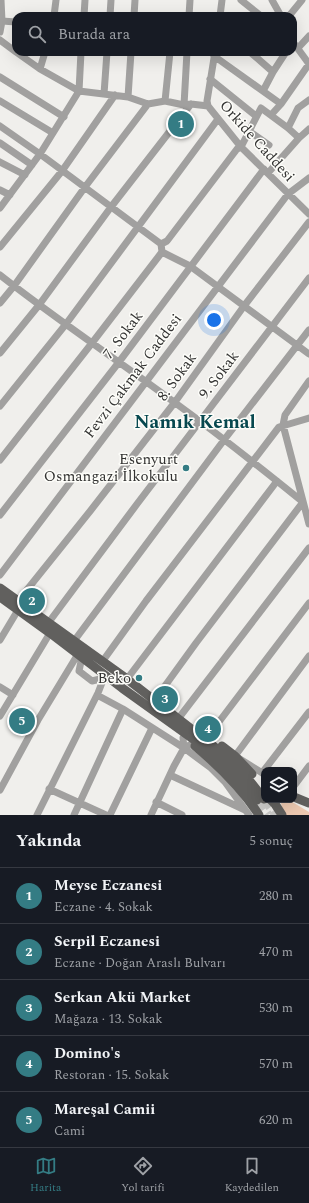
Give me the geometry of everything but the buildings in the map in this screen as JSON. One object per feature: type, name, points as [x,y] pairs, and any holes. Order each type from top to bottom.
[{"type":"main road","points":[[0,588],[16,605],[119,686],[176,722],[228,758],[249,780],[261,799]]},
{"type":"main road","points":[[0,597],[49,622],[127,679],[154,701],[176,722],[209,735],[235,756],[261,786]]},
{"type":"main road","points":[[0,605],[16,605]]},
{"type":"main road","points":[[176,722],[188,746],[219,768],[233,782],[252,813],[266,803]]},
{"type":"main road","points":[[297,798],[309,803]]},
{"type":"main road","points":[[272,803],[280,813]]},
{"type":"street","points":[[0,32],[2,0]]},
{"type":"street","points":[[54,12],[56,0]]},
{"type":"street","points":[[84,12],[85,0]]},
{"type":"street","points":[[110,12],[111,0]]},
{"type":"street","points":[[134,12],[135,0]]},
{"type":"street","points":[[189,12],[190,0]]},
{"type":"street","points":[[220,12],[222,0]]},
{"type":"street","points":[[241,0],[256,12]]},
{"type":"street","points":[[272,0],[279,12]]},
{"type":"street","points":[[292,12],[302,0]]},
{"type":"street","points":[[2,18],[12,21]]},
{"type":"street","points":[[297,42],[309,36]]},
{"type":"street","points":[[0,40],[12,49]]},
{"type":"street","points":[[271,115],[281,104],[309,64],[297,47]]},
{"type":"street","points":[[22,56],[40,69],[79,91],[128,97],[148,104],[165,101],[208,106]]},
{"type":"street","points":[[40,69],[44,56]]},
{"type":"street","points":[[0,208],[40,154],[79,91],[81,56]]},
{"type":"street","points":[[104,94],[107,56]]},
{"type":"street","points":[[128,97],[131,56]]},
{"type":"street","points":[[165,101],[170,56]]},
{"type":"street","points":[[0,353],[39,305],[187,104],[187,56]]},
{"type":"street","name":"Orkide Caddesi","points":[[215,56],[207,101],[208,106],[241,147],[309,214]]},
{"type":"street","points":[[218,56],[281,104]]},
{"type":"street","points":[[255,56],[273,72]]},
{"type":"street","points":[[263,91],[283,56]]},
{"type":"street","points":[[0,77],[64,117]]},
{"type":"street","points":[[210,79],[256,116]]},
{"type":"street","points":[[0,247],[62,170],[115,95]]},
{"type":"street","points":[[0,100],[53,133]]},
{"type":"street","points":[[288,128],[298,108],[309,100]]},
{"type":"street","points":[[0,303],[148,104]]},
{"type":"street","points":[[0,460],[92,343],[161,248],[237,148],[241,147],[261,108],[299,138]]},
{"type":"street","points":[[0,406],[66,324],[137,226],[218,119]]},
{"type":"street","points":[[0,126],[112,207],[137,226],[161,248],[218,286],[309,354]]},
{"type":"street","name":"7. Sokak","points":[[0,515],[119,362],[190,266],[266,171],[309,129]]},
{"type":"street","points":[[250,131],[269,145]]},
{"type":"street","points":[[0,143],[32,164]]},
{"type":"street","points":[[0,162],[25,176]]},
{"type":"street","name":"Fevzi Çakmak Caddesi","points":[[0,575],[288,194],[309,178]]},
{"type":"street","points":[[0,190],[10,196]]},
{"type":"street","name":"8. Sokak","points":[[0,640],[16,605],[92,510],[174,402],[244,306],[309,222]]},
{"type":"street","points":[[0,275],[39,305],[146,381],[252,461],[303,502]]},
{"type":"street","name":"9. Sokak","points":[[49,622],[309,278]]},
{"type":"street","points":[[74,641],[224,440],[309,330]]},
{"type":"street","points":[[309,381],[285,415],[283,425],[309,524]]},
{"type":"street","points":[[102,662],[146,601],[279,427],[309,418]]},
{"type":"street","points":[[127,679],[277,481]]},
{"type":"street","points":[[154,701],[303,502]]},
{"type":"street","points":[[176,722],[309,548]]},
{"type":"street","points":[[209,735],[309,603]]},
{"type":"street","points":[[0,716],[50,633]]},
{"type":"street","points":[[80,655],[79,671],[92,681],[100,679],[105,675]]},
{"type":"street","points":[[1,786],[38,720],[80,655]]},
{"type":"street","points":[[261,772],[235,756],[309,656]]},
{"type":"street","points":[[37,815],[105,675]]},
{"type":"street","points":[[97,694],[104,686],[108,684],[119,686]]},
{"type":"street","points":[[0,687],[13,695]]},
{"type":"street","points":[[97,694],[152,728],[188,746],[170,774],[151,815]]},
{"type":"street","points":[[74,815],[123,709]]},
{"type":"street","points":[[268,767],[309,712]]},
{"type":"street","points":[[110,815],[152,728]]},
{"type":"street","points":[[297,782],[309,766]]},
{"type":"street","points":[[170,774],[252,813]]},
{"type":"street","points":[[50,789],[106,815]]},
{"type":"street","points":[[297,794],[309,803]]},
{"type":"street","points":[[156,802],[182,815]]},
{"type":"shaded area","points":[[281,803],[294,803],[309,812],[309,815],[286,815],[283,812]]},
{"type":"tunnel","points":[[259,802],[268,815]]},
{"type":"tunnel","points":[[267,803],[276,815]]},
{"type":"place","name":"Meyse Eczanesi","points":[[181,124]]},
{"type":"place","name":"Esenyurt Osmangazi İlkokulu","points":[[186,468]]},
{"type":"place","name":"Serpil Eczanesi","points":[[32,601]]},
{"type":"place","name":"Beko","points":[[139,678]]},
{"type":"place","name":"Serkan Akü Market","points":[[165,699]]},
{"type":"place","name":"Mareşal Camii","points":[[22,721]]},
{"type":"place","name":"Domino's","points":[[208,729]]},
{"type":"district","name":"Namık Kemal","points":[[195,422]]}]
